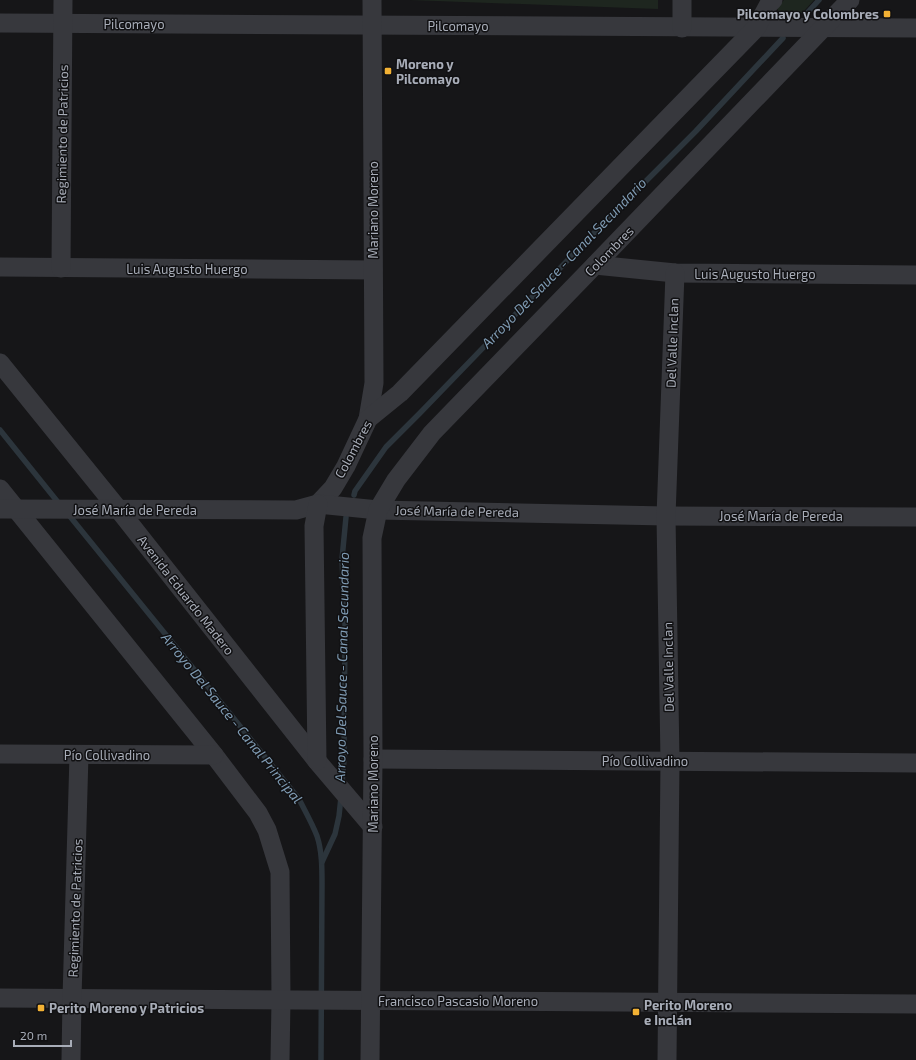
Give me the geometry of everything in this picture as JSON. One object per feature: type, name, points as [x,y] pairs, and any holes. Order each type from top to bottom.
[{"type":"street","name":"Regimiento de Patricios","points":[[61,268],[63,0]]},
{"type":"street","name":"Mariano Moreno","points":[[368,419],[374,383],[372,0]]},
{"type":"street","points":[[682,0],[682,28]]},
{"type":"street","name":"Colombres","points":[[318,504],[332,488],[346,466],[368,419],[400,393],[756,28],[769,4],[773,0]]},
{"type":"street","name":"Colombres","points":[[378,510],[396,480],[432,433],[850,0]]},
{"type":"street","name":"Pilcomayo","points":[[0,23],[682,28],[916,28]]},
{"type":"street","name":"Luis Augusto Huergo","points":[[595,265],[674,273],[916,275]]},
{"type":"street","name":"Luis Augusto Huergo","points":[[0,267],[373,270]]},
{"type":"street","name":"Del Valle Inclan","points":[[667,1060],[670,761],[666,516],[674,273]]},
{"type":"street","name":"Avenida Eduardo Madero","points":[[0,363],[119,510],[317,761],[373,827]]},
{"type":"street","points":[[0,489],[8,509],[214,756],[258,813],[267,830],[280,872],[280,1060]]},
{"type":"street","points":[[317,761],[314,526],[318,504]]},
{"type":"street","name":"José María de Pereda","points":[[8,509],[296,510],[318,504],[378,510],[666,516],[916,517]]},
{"type":"street","name":"Mariano Moreno","points":[[370,1060],[373,827],[372,538],[378,510]]},
{"type":"street","name":"Pío Collivadino","points":[[0,754],[214,756]]},
{"type":"street","name":"Regimiento de Patricios","points":[[71,1060],[79,755]]},
{"type":"street","name":"Pío Collivadino","points":[[373,759],[916,763]]},
{"type":"street","name":"Francisco Pascasio Moreno","points":[[0,998],[916,1004]]},
{"type":"shaded area","points":[[410,0],[658,0],[658,9]]},
{"type":"shaded area","points":[[784,0],[814,0],[802,13],[780,15],[777,8]]},
{"type":"waterway","name":"Arroyo Del Sauce - Canal Secundario","points":[[808,12],[819,0]]},
{"type":"waterway","name":"Arroyo Del Sauce - Canal Secundario","points":[[354,495],[355,491],[386,447],[592,235],[696,131],[783,38]]},
{"type":"waterway","name":"Arroyo Del Sauce - Canal Principal","points":[[0,430],[61,506]]},
{"type":"waterway","name":"Arroyo Del Sauce - Canal Principal","points":[[68,514],[299,799],[313,826],[319,842],[322,865],[321,1060]]},
{"type":"waterway","name":"Arroyo Del Sauce - Canal Secundario","points":[[342,783],[344,760],[345,623],[342,559],[346,517]]},
{"type":"waterway","name":"Arroyo Del Sauce - Canal Secundario","points":[[322,862],[335,834],[341,797]]},
{"type":"place","name":"Pilcomayo y Colombres","points":[[887,14]]},
{"type":"place","name":"Moreno y Pilcomayo","points":[[388,71]]},
{"type":"place","name":"Perito Moreno y Patricios","points":[[41,1008]]},
{"type":"place","name":"Perito Moreno e Inclán","points":[[636,1012]]}]
